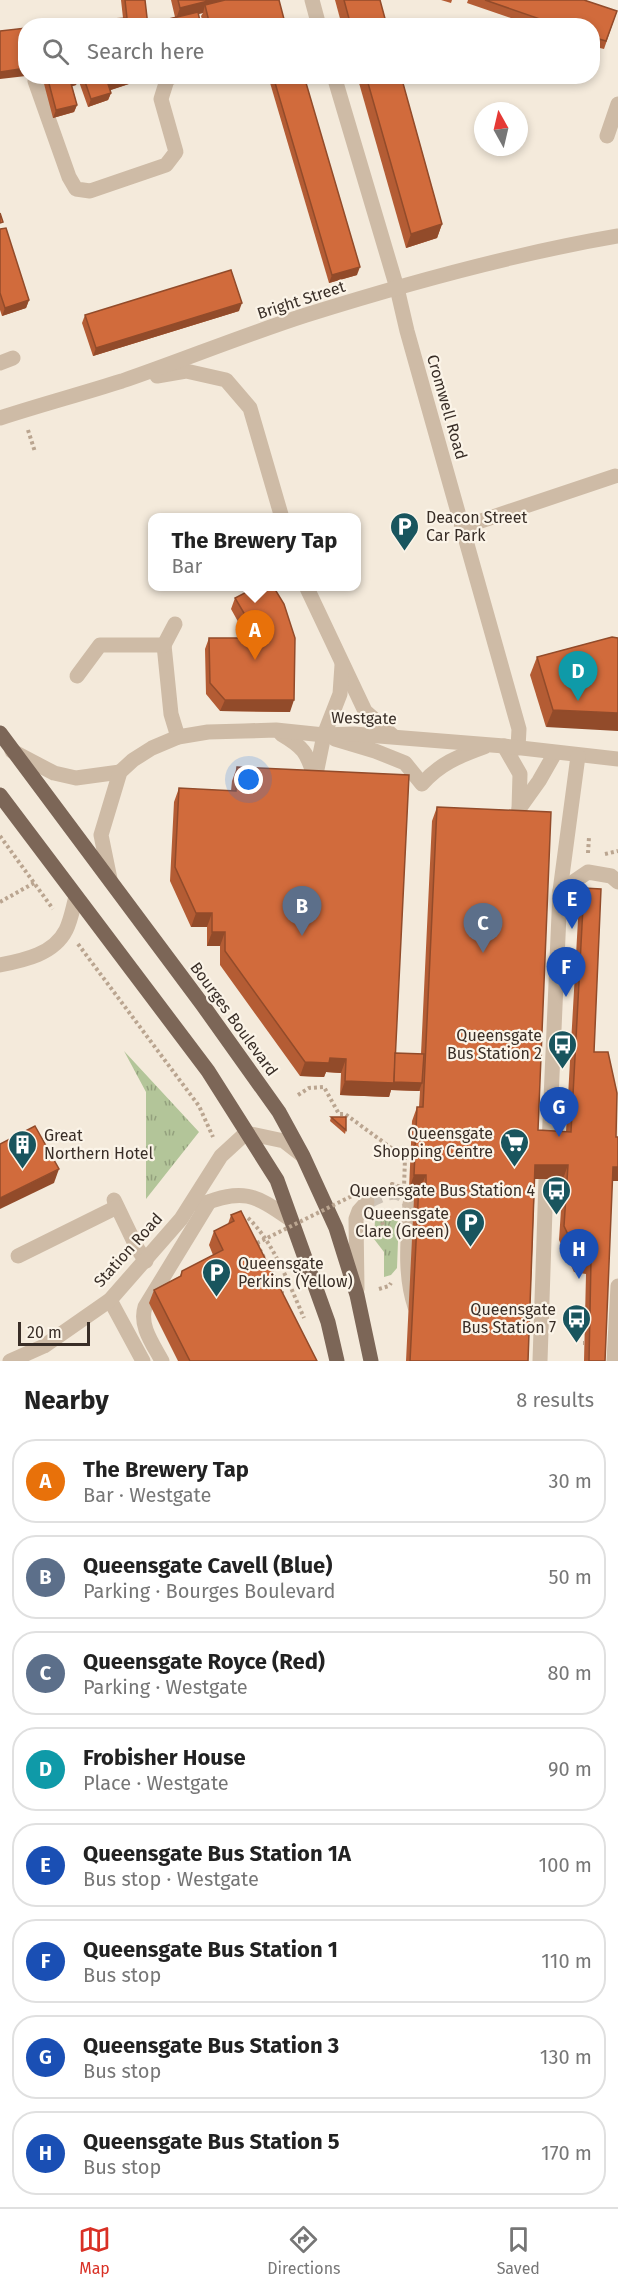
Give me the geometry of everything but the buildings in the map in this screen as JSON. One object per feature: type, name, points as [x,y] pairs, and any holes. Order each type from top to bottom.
[{"type":"main road","name":"Bourges Boulevard","points":[[0,733],[208,1011],[279,1112],[303,1156],[336,1228],[357,1295],[371,1361]]},
{"type":"main road","points":[[0,795],[208,1071],[277,1180],[328,1322],[337,1361]]},
{"type":"street","points":[[312,0],[317,18]]},
{"type":"street","points":[[36,84],[69,177],[76,189],[90,191],[165,165],[176,152],[161,99],[166,84]]},
{"type":"street","name":"Cromwell Road","points":[[336,84],[397,288],[410,343],[519,729],[504,746]]},
{"type":"street","points":[[607,136],[618,104]]},
{"type":"street","name":"Bright Street","points":[[0,418],[121,381],[304,316],[397,288],[462,270],[618,236]]},
{"type":"street","points":[[121,381],[186,371],[226,380],[250,408],[281,513]]},
{"type":"street","points":[[462,527],[615,476]]},
{"type":"street","points":[[308,591],[365,711],[392,735]]},
{"type":"street","points":[[176,624],[164,645],[171,714],[178,737]]},
{"type":"street","points":[[77,676],[100,645],[164,645]]},
{"type":"street","points":[[276,730],[298,744],[308,754],[315,779],[324,735],[340,694],[342,665]]},
{"type":"street","name":"Westgate","points":[[120,772],[152,748],[178,737],[208,732],[276,730],[324,735],[392,735],[618,759]]},
{"type":"street","points":[[324,735],[405,763],[422,784],[433,771],[453,758],[504,746],[520,774],[519,809],[555,753]]},
{"type":"street","points":[[12,752],[54,773],[76,778],[120,772],[101,835],[110,879]]},
{"type":"street","points":[[549,1145],[560,891],[578,756]]},
{"type":"street","points":[[560,891],[588,872],[610,876],[618,882]]},
{"type":"street","points":[[0,965],[45,952],[57,943],[67,929],[76,897]]},
{"type":"street","points":[[246,1133],[284,1141],[303,1156]]},
{"type":"street","name":"Station Road","points":[[10,1361],[44,1346],[110,1300],[181,1219],[215,1164],[246,1133]]},
{"type":"street","points":[[540,1361],[546,1179]]},
{"type":"street","name":"Station Road","points":[[181,1219],[201,1204],[237,1195],[262,1200],[290,1219]]},
{"type":"street","points":[[357,1295],[356,1219],[366,1196]]},
{"type":"street","points":[[162,1361],[143,1324],[142,1315],[209,1202]]},
{"type":"street","points":[[18,1256],[116,1203],[137,1248],[146,1261]]},
{"type":"street","points":[[410,1204],[407,1256],[410,1290],[420,1320]]},
{"type":"street","points":[[614,1361],[618,1286]]},
{"type":"street","points":[[110,1300],[143,1361]]},
{"type":"path","points":[[28,430],[35,452]]},
{"type":"path","points":[[0,836],[56,914]]},
{"type":"path","points":[[0,903],[34,883]]},
{"type":"path","points":[[84,952],[199,1106],[216,1144]]},
{"type":"path","points":[[298,1095],[309,1088],[324,1087],[339,1114],[345,1114],[408,1158],[404,1188],[393,1184]]},
{"type":"path","points":[[270,1284],[276,1295],[282,1292],[256,1243],[366,1196]]},
{"type":"path","points":[[246,1216],[259,1228],[291,1289]]},
{"type":"green space","points":[[124,1051],[199,1132],[146,1199],[146,1092]]},
{"type":"green space","points":[[388,1213],[399,1214],[397,1268],[391,1275],[384,1277],[384,1252],[374,1239],[375,1220]]},
{"type":"tunnel","points":[[367,1202],[378,1196],[396,1192],[406,1198],[410,1204]]},
{"type":"place","name":"Deacon Street Car Park","points":[[405,552]]},
{"type":"place","name":"The Brewery Tap","points":[[255,660]]},
{"type":"place","name":"Frobisher House","points":[[578,701]]},
{"type":"place","name":"Queensgate Bus Station 1A","points":[[572,929]]},
{"type":"place","name":"Queensgate Cavell (Blue)","points":[[302,936]]},
{"type":"place","name":"Queensgate Royce (Red)","points":[[483,953]]},
{"type":"place","name":"Queensgate Bus Station 1","points":[[566,997]]},
{"type":"place","name":"Queensgate Bus Station 2","points":[[563,1070]]},
{"type":"place","name":"Queensgate Bus Station 3","points":[[559,1137]]},
{"type":"place","name":"Queensgate Shopping Centre","points":[[514,1168]]},
{"type":"place","name":"Great Northern Hotel","points":[[23,1170]]},
{"type":"place","name":"Queensgate Bus Station 4","points":[[556,1216]]},
{"type":"place","name":"Queensgate Clare (Green)","points":[[470,1248]]},
{"type":"place","name":"Queensgate Bus Station 5","points":[[579,1279]]},
{"type":"place","name":"Queensgate Perkins (Yellow)","points":[[217,1298]]},
{"type":"place","name":"Queensgate Bus Station 7","points":[[577,1344]]}]
